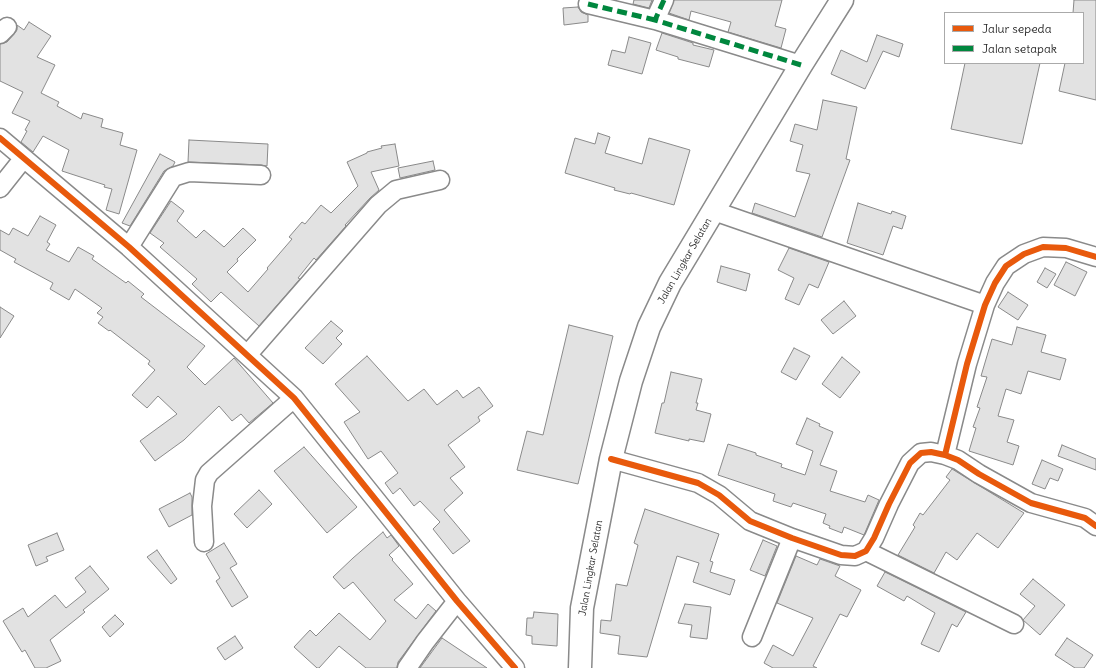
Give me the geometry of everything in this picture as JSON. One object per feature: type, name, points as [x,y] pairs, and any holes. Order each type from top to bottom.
[{"type":"highway","name":"Jalan Lingkar Selatan","points":[[580,668],[582,608],[612,460],[631,381],[649,327],[670,283],[801,65],[842,0]]},
{"type":"street","points":[[655,20],[664,0]]},
{"type":"street","points":[[588,4],[655,20],[801,65]]},
{"type":"street","points":[[0,138],[128,247],[248,354],[294,398],[457,601],[516,668]]},
{"type":"street","points":[[0,188],[23,158]]},
{"type":"street","points":[[128,247],[173,177],[189,172],[261,175]]},
{"type":"street","points":[[248,354],[378,205],[396,190],[440,180]]},
{"type":"street","points":[[714,211],[985,305]]},
{"type":"street","points":[[945,455],[966,364],[985,305],[995,283],[1006,266],[1024,254],[1043,248],[1066,248],[1096,257]]},
{"type":"street","points":[[204,542],[202,506],[205,480],[210,473],[294,398]]},
{"type":"street","points":[[612,460],[698,483],[718,495],[750,521],[792,538],[841,555],[855,556],[866,551],[874,538],[910,464],[921,453],[932,452],[958,460],[979,474],[1031,503],[1085,518],[1096,526]]},
{"type":"street","points":[[752,637],[792,538]]},
{"type":"street","points":[[866,551],[1014,624]]},
{"type":"street","points":[[407,668],[457,601]]},
{"type":"building","points":[[634,0],[652,0],[649,8],[633,4]]},
{"type":"building","points":[[674,0],[782,0],[775,26],[786,29],[781,48],[728,32],[731,22],[691,11],[689,20],[669,13]]},
{"type":"building","points":[[1074,0],[1096,0],[1096,100],[1059,91],[1065,64],[1084,64],[1084,12],[1073,12]]},
{"type":"building","points":[[578,7],[581,12],[588,15],[588,22],[564,25],[563,8]]},
{"type":"building","points":[[29,22],[51,36],[37,57],[55,65],[41,93],[59,102],[57,106],[81,119],[83,113],[103,119],[101,127],[123,133],[120,145],[137,150],[119,214],[106,210],[112,189],[104,187],[105,185],[62,171],[69,150],[43,136],[33,152],[21,142],[30,121],[12,113],[23,92],[0,81],[0,44],[7,42],[17,30],[17,25],[24,30]]},
{"type":"building","points":[[662,33],[693,43],[693,45],[714,50],[709,67],[678,59],[678,57],[656,50]]},
{"type":"building","points":[[877,35],[903,44],[899,57],[883,51],[865,89],[831,74],[841,50],[867,62]]},
{"type":"building","points":[[629,37],[651,43],[642,74],[608,65],[612,50],[625,53]]},
{"type":"building","points":[[965,64],[1040,64],[1022,144],[951,129]]},
{"type":"building","points":[[823,100],[857,107],[846,159],[850,160],[822,237],[752,213],[755,203],[795,217],[810,174],[796,171],[803,145],[790,141],[795,124],[817,130]]},
{"type":"building","points":[[598,133],[610,137],[605,153],[642,164],[649,138],[690,150],[674,205],[631,193],[614,190],[615,188],[565,173],[575,138],[595,144]]},
{"type":"building","points":[[189,140],[268,144],[267,166],[188,162]]},
{"type":"building","points":[[395,144],[399,166],[371,172],[379,190],[345,225],[346,226],[316,260],[314,258],[298,278],[300,279],[259,326],[221,292],[211,302],[192,284],[197,279],[160,247],[164,243],[150,233],[171,201],[184,211],[177,221],[196,238],[204,230],[224,247],[243,228],[256,240],[237,259],[238,261],[227,272],[248,292],[292,239],[289,237],[302,222],[305,224],[321,205],[331,213],[358,186],[347,162],[367,152],[382,148],[381,146]]},
{"type":"building","points":[[160,154],[175,162],[173,166],[164,171],[130,226],[122,223]]},
{"type":"building","points":[[433,161],[435,170],[400,178],[398,168]]},
{"type":"building","points":[[858,203],[891,214],[892,211],[906,216],[902,229],[893,226],[883,255],[847,243]]},
{"type":"building","points":[[40,216],[56,225],[47,242],[50,244],[46,250],[69,262],[78,247],[94,256],[92,259],[126,283],[128,281],[144,294],[141,297],[205,346],[187,367],[205,385],[234,358],[273,403],[249,423],[241,414],[232,421],[219,406],[184,440],[155,461],[140,441],[177,414],[158,396],[147,408],[132,395],[155,370],[148,364],[150,361],[110,330],[109,331],[98,323],[103,317],[97,313],[102,308],[75,289],[69,300],[50,289],[53,283],[14,262],[16,259],[0,250],[0,230],[9,235],[13,228],[28,236]]},
{"type":"building","points":[[789,248],[829,262],[818,288],[809,284],[799,305],[785,299],[794,278],[778,270]]},
{"type":"building","points":[[1066,262],[1087,272],[1075,296],[1054,285]]},
{"type":"building","points":[[721,266],[750,274],[746,291],[717,282]]},
{"type":"building","points":[[1045,268],[1056,274],[1047,288],[1037,282]]},
{"type":"building","points":[[1008,292],[1028,305],[1018,320],[998,307]]},
{"type":"building","points":[[844,301],[856,316],[833,334],[821,320]]},
{"type":"building","points":[[0,307],[14,316],[0,338]]},
{"type":"building","points":[[331,321],[343,331],[336,338],[342,344],[323,364],[305,348]]},
{"type":"building","points":[[569,325],[613,336],[578,484],[517,470],[527,431],[543,435]]},
{"type":"building","points":[[1017,327],[1046,335],[1041,352],[1066,359],[1060,380],[1028,371],[1021,394],[1006,389],[998,416],[1014,420],[1007,442],[1019,446],[1013,465],[969,451],[976,428],[973,427],[980,408],[977,407],[987,377],[981,376],[992,339],[1012,345]]},
{"type":"building","points":[[794,348],[810,356],[796,380],[781,372]]},
{"type":"building","points":[[367,356],[408,401],[424,389],[437,405],[457,390],[463,398],[479,387],[493,406],[478,417],[480,421],[448,445],[465,467],[450,478],[463,493],[444,510],[470,541],[453,554],[433,529],[440,522],[420,501],[414,506],[400,488],[393,494],[385,483],[398,473],[381,451],[368,459],[344,422],[360,412],[335,384]]},
{"type":"building","points":[[842,357],[860,372],[840,398],[822,384]]},
{"type":"building","points":[[671,372],[702,379],[696,403],[698,403],[696,410],[711,414],[704,442],[689,439],[689,441],[655,433]]},
{"type":"building","points":[[807,418],[820,424],[819,426],[833,432],[820,465],[837,471],[830,491],[865,502],[868,495],[879,500],[864,535],[844,527],[842,533],[829,528],[830,526],[823,523],[826,514],[793,503],[791,507],[773,501],[775,494],[718,475],[728,444],[756,453],[756,455],[782,464],[781,467],[805,475],[813,451],[796,444]]},
{"type":"building","points":[[1062,445],[1096,459],[1096,470],[1058,456]]},
{"type":"building","points":[[304,447],[357,507],[327,533],[274,471]]},
{"type":"building","points":[[1042,460],[1063,469],[1058,481],[1050,478],[1045,489],[1032,484]]},
{"type":"building","points":[[952,469],[1024,513],[998,548],[977,533],[957,560],[946,552],[934,573],[898,555],[915,527],[913,525],[920,513],[923,515],[950,480],[946,477]]},
{"type":"building","points":[[259,490],[272,504],[247,528],[234,514]]},
{"type":"building","points":[[190,493],[192,497],[192,515],[169,527],[159,509]]},
{"type":"building","points":[[645,509],[719,534],[710,561],[713,562],[710,572],[735,580],[730,595],[693,582],[699,563],[677,556],[647,657],[618,654],[620,636],[600,633],[601,620],[611,621],[616,584],[627,586],[638,545],[634,543]]},
{"type":"building","points":[[383,532],[387,538],[391,535],[399,546],[389,555],[413,584],[394,600],[416,619],[428,604],[436,611],[398,662],[397,668],[366,668],[339,646],[319,668],[317,668],[294,647],[310,630],[316,636],[339,613],[370,640],[386,621],[353,582],[344,589],[333,577]]},
{"type":"building","points":[[57,533],[64,550],[46,557],[48,561],[36,566],[28,545]]},
{"type":"building","points":[[763,540],[777,546],[765,576],[750,570]]},
{"type":"building","points":[[224,543],[237,564],[230,568],[248,597],[232,607],[216,581],[220,578],[206,554]]},
{"type":"building","points":[[157,550],[177,579],[171,584],[147,557]]},
{"type":"building","points":[[796,556],[817,565],[820,559],[840,566],[835,576],[861,590],[847,617],[840,614],[813,666],[817,668],[773,668],[764,663],[773,645],[793,656],[813,618],[777,603]]},
{"type":"building","points":[[90,566],[109,589],[83,610],[85,612],[50,640],[61,661],[46,668],[35,668],[25,650],[22,652],[3,621],[23,608],[28,617],[55,595],[66,608],[86,592],[75,578]]},
{"type":"building","points":[[885,572],[966,612],[957,627],[952,624],[939,652],[921,644],[935,613],[907,596],[904,601],[877,586]]},
{"type":"building","points":[[1033,579],[1065,605],[1040,635],[1023,620],[1035,606],[1020,594]]},
{"type":"building","points":[[685,604],[711,607],[707,639],[690,637],[692,625],[678,623]]},
{"type":"building","points":[[534,612],[558,614],[557,646],[532,644],[532,636],[526,635],[527,618],[533,618]]},
{"type":"building","points":[[115,615],[124,624],[110,637],[102,627]]},
{"type":"building","points":[[235,636],[243,648],[225,660],[217,648]]},
{"type":"building","points":[[442,638],[487,668],[420,668]]},
{"type":"building","points":[[1067,638],[1093,655],[1084,668],[1075,668],[1055,655]]},
{"type":"marked path","points":[[664,0],[655,20],[801,65]]},
{"type":"marked path","points":[[588,4],[655,20]]},
{"type":"cycle path","points":[[0,138],[129,247],[294,398],[457,601],[515,668]]},
{"type":"cycle path","points":[[945,455],[967,364],[985,305],[995,283],[1006,266],[1024,254],[1043,247],[1066,248],[1096,257]]},
{"type":"cycle path","points":[[611,459],[698,483],[719,495],[750,521],[792,538],[841,555],[855,556],[866,551],[874,538],[910,463],[921,453],[931,452],[958,460],[979,474],[1031,503],[1085,518],[1096,526]]}]
